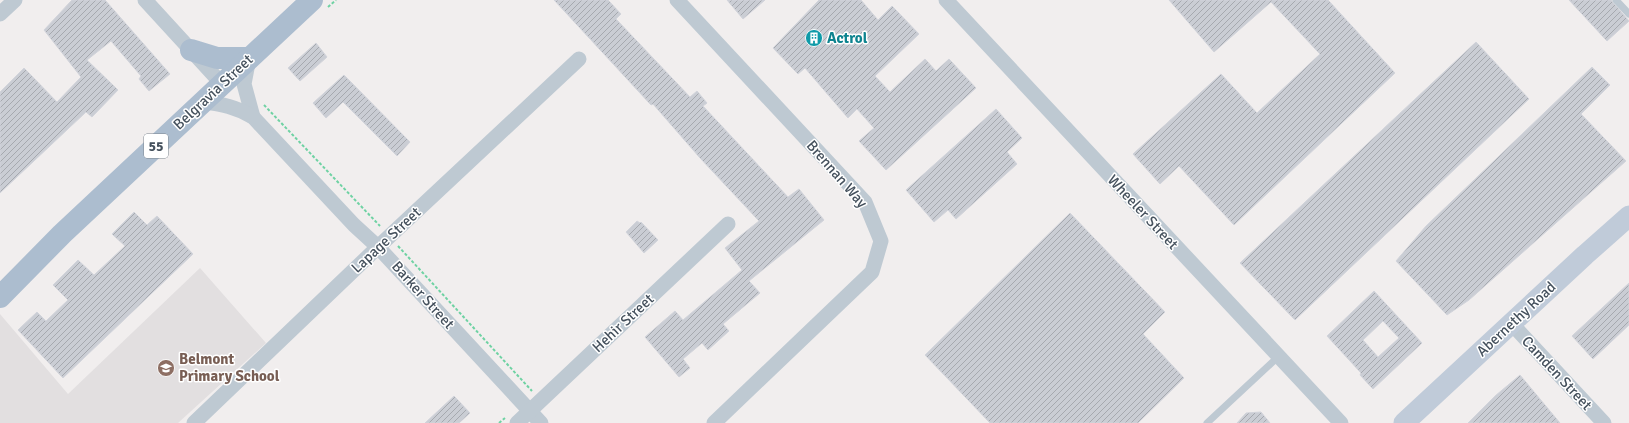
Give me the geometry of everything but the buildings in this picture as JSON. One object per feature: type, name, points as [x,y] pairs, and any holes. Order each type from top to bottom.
[{"type":"main road","name":"Belgravia Street","points":[[0,297],[62,234],[249,58],[318,5]]},
{"type":"main road","points":[[191,50],[217,58],[249,58]]},
{"type":"main road","name":"Belgravia Street","points":[[0,285],[62,234]]},
{"type":"street","points":[[0,14],[15,0]]},
{"type":"street","points":[[145,0],[222,84]]},
{"type":"street","name":"Brennan Way","points":[[677,0],[865,202],[881,241],[872,272],[714,423]]},
{"type":"street","name":"Wheeler Street","points":[[946,0],[1341,423]]},
{"type":"street","name":"Barker Street","points":[[249,58],[244,84],[253,117]]},
{"type":"street","name":"Lapage Street","points":[[194,423],[378,247],[579,59]]},
{"type":"street","name":"Barker Street","points":[[202,102],[225,105],[239,109],[253,117],[354,225],[378,247],[541,423]]},
{"type":"street","name":"Abernethy Road","points":[[1404,423],[1629,216]]},
{"type":"street","name":"Hehir Street","points":[[518,423],[728,224]]},
{"type":"street","name":"Camden Street","points":[[1511,324],[1604,423]]},
{"type":"lane","points":[[1616,0],[1629,14]]},
{"type":"lane","points":[[1207,423],[1278,357]]},
{"type":"path","points":[[318,5],[336,0]]},
{"type":"path","points":[[264,104],[541,400]]},
{"type":"shaded area","name":"Belmont Primary School","points":[[200,268],[266,343],[178,423],[0,423],[0,314],[68,394]]},
{"type":"place","name":"Actrol","points":[[814,38]]},
{"type":"place","name":"Belmont Primary School","points":[[166,368]]}]
